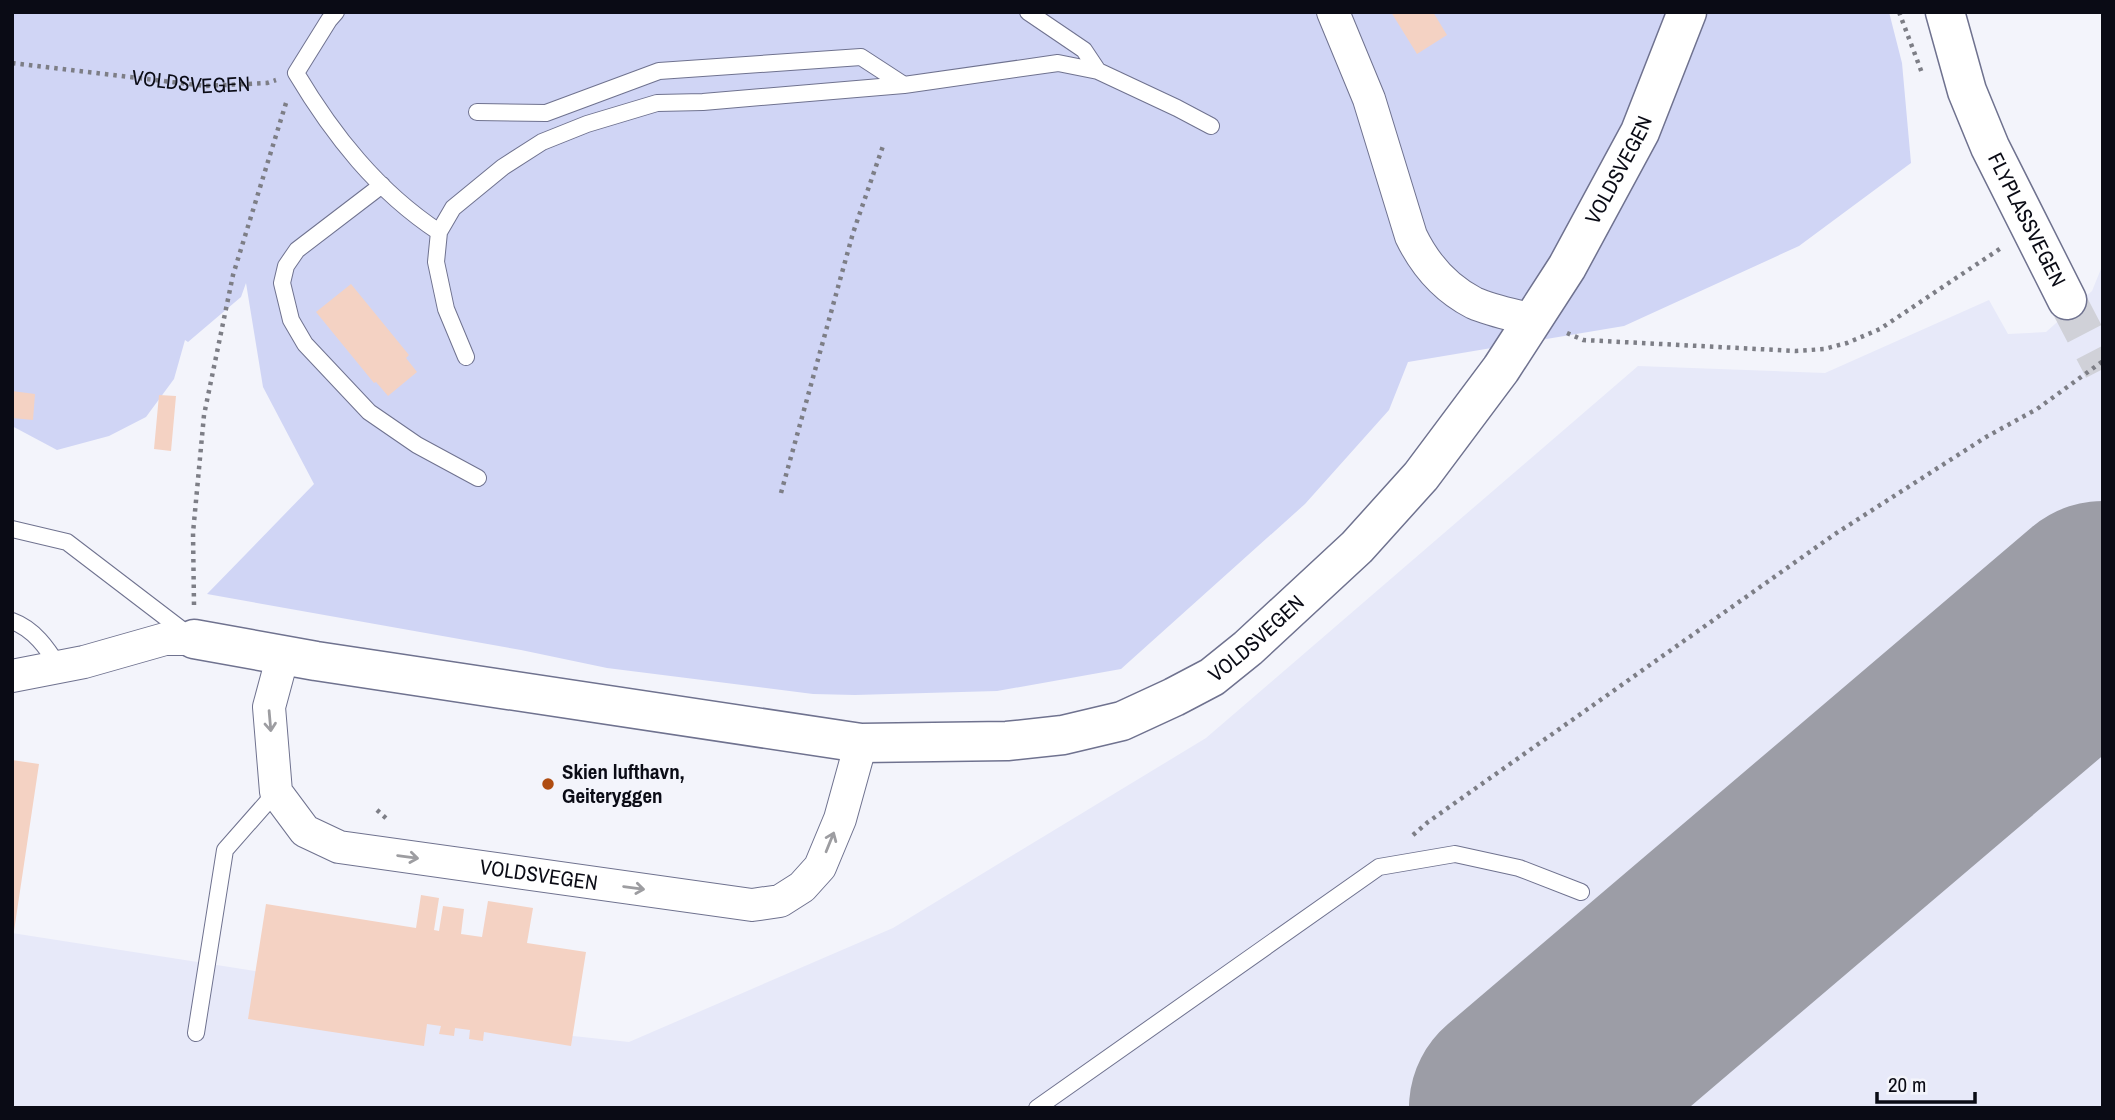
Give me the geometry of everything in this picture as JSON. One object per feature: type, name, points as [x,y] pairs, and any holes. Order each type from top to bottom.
[{"type":"street","points":[[1333,12],[1369,99],[1410,236],[1420,256],[1439,279],[1475,303],[1533,320]]},
{"type":"street","name":"VOLDSVEGEN","points":[[194,639],[595,704],[861,743],[1007,741],[1063,735],[1122,721],[1212,677],[1248,648],[1307,596],[1366,537],[1420,476],[1501,369],[1567,267],[1640,132],[1687,12]]},
{"type":"street","name":"FLYPLASSVEGEN","points":[[1945,12],[1967,92],[1990,147],[2067,300],[1987,75],[1972,12]]},
{"type":"street","points":[[12,676],[83,662],[165,639],[194,639]]},
{"type":"street","points":[[276,792],[269,706],[283,655]]},
{"type":"street","name":"VOLDSVEGEN","points":[[276,792],[305,831],[339,847],[752,905],[780,901],[802,887],[820,867],[839,819],[861,743]]},
{"type":"lane","points":[[336,12],[296,73],[318,111],[352,156],[415,216],[439,232]]},
{"type":"lane","points":[[1028,12],[1084,50],[1098,71]]},
{"type":"lane","points":[[477,112],[547,113],[659,71],[861,57],[904,85]]},
{"type":"lane","points":[[466,357],[446,309],[436,262],[439,232],[453,208],[503,167],[542,142],[587,124],[657,103],[703,102],[904,85],[1058,63],[1098,71],[1211,127]]},
{"type":"lane","points":[[382,185],[297,250],[286,265],[282,283],[291,320],[305,344],[369,412],[417,445],[478,478]]},
{"type":"lane","name":"VOLDSVEGEN","points":[[12,529],[68,542],[194,639]]},
{"type":"lane","points":[[12,621],[44,643],[59,667]]},
{"type":"lane","points":[[196,1033],[225,850],[276,792]]},
{"type":"lane","points":[[1037,1108],[1379,867],[1455,854],[1519,868],[1581,892]]},
{"type":"path","name":"VOLDSVEGEN","points":[[12,62],[205,86],[267,83],[296,73]]},
{"type":"path","points":[[194,639],[193,534],[204,415],[233,275],[296,73]]},
{"type":"path","points":[[781,493],[853,233],[884,143]]},
{"type":"path","points":[[1533,320],[1583,340],[1796,351],[1824,349],[1880,329],[2008,244]]},
{"type":"path","points":[[1379,867],[1428,822],[1772,578],[1986,437],[2037,409],[2103,361]]},
{"type":"shaded area","points":[[12,12],[1889,12],[1902,63],[1911,163],[1799,246],[1624,326],[1408,362],[1389,410],[1305,504],[1121,669],[997,691],[813,694],[607,668],[207,594],[314,484],[263,387],[246,283],[241,297],[188,342],[185,340],[174,379],[146,417],[109,436],[57,450],[12,426]]},
{"type":"shaded area","points":[[2103,264],[2103,1108],[12,1108],[12,933],[255,971],[573,1036],[629,1042],[893,928],[1206,738],[1638,366],[1825,373],[1989,300],[2008,334],[2046,332],[2092,291]]},
{"type":"building","points":[[1391,12],[1433,12],[1447,35],[1417,54]]},
{"type":"building","points":[[351,284],[409,355],[406,358],[417,372],[388,396],[374,383],[316,312]]},
{"type":"building","points":[[12,391],[35,394],[33,420],[12,418]]},
{"type":"building","points":[[159,395],[176,396],[171,451],[154,449]]},
{"type":"building","points":[[12,760],[39,764],[14,931],[12,931]]},
{"type":"building","points":[[421,895],[439,898],[434,930],[439,931],[443,906],[464,909],[461,934],[482,937],[488,901],[533,908],[527,943],[586,952],[571,1046],[484,1032],[483,1041],[469,1039],[470,1030],[455,1028],[454,1036],[439,1034],[441,1026],[427,1024],[424,1046],[248,1019],[266,904],[416,928]]},
{"type":"runway","points":[[1519,1108],[2103,611]]},
{"type":"tunnel","points":[[2067,300],[2103,369]]},
{"type":"place","name":"Skien lufthavn, Geiteryggen","points":[[548,784]]}]
